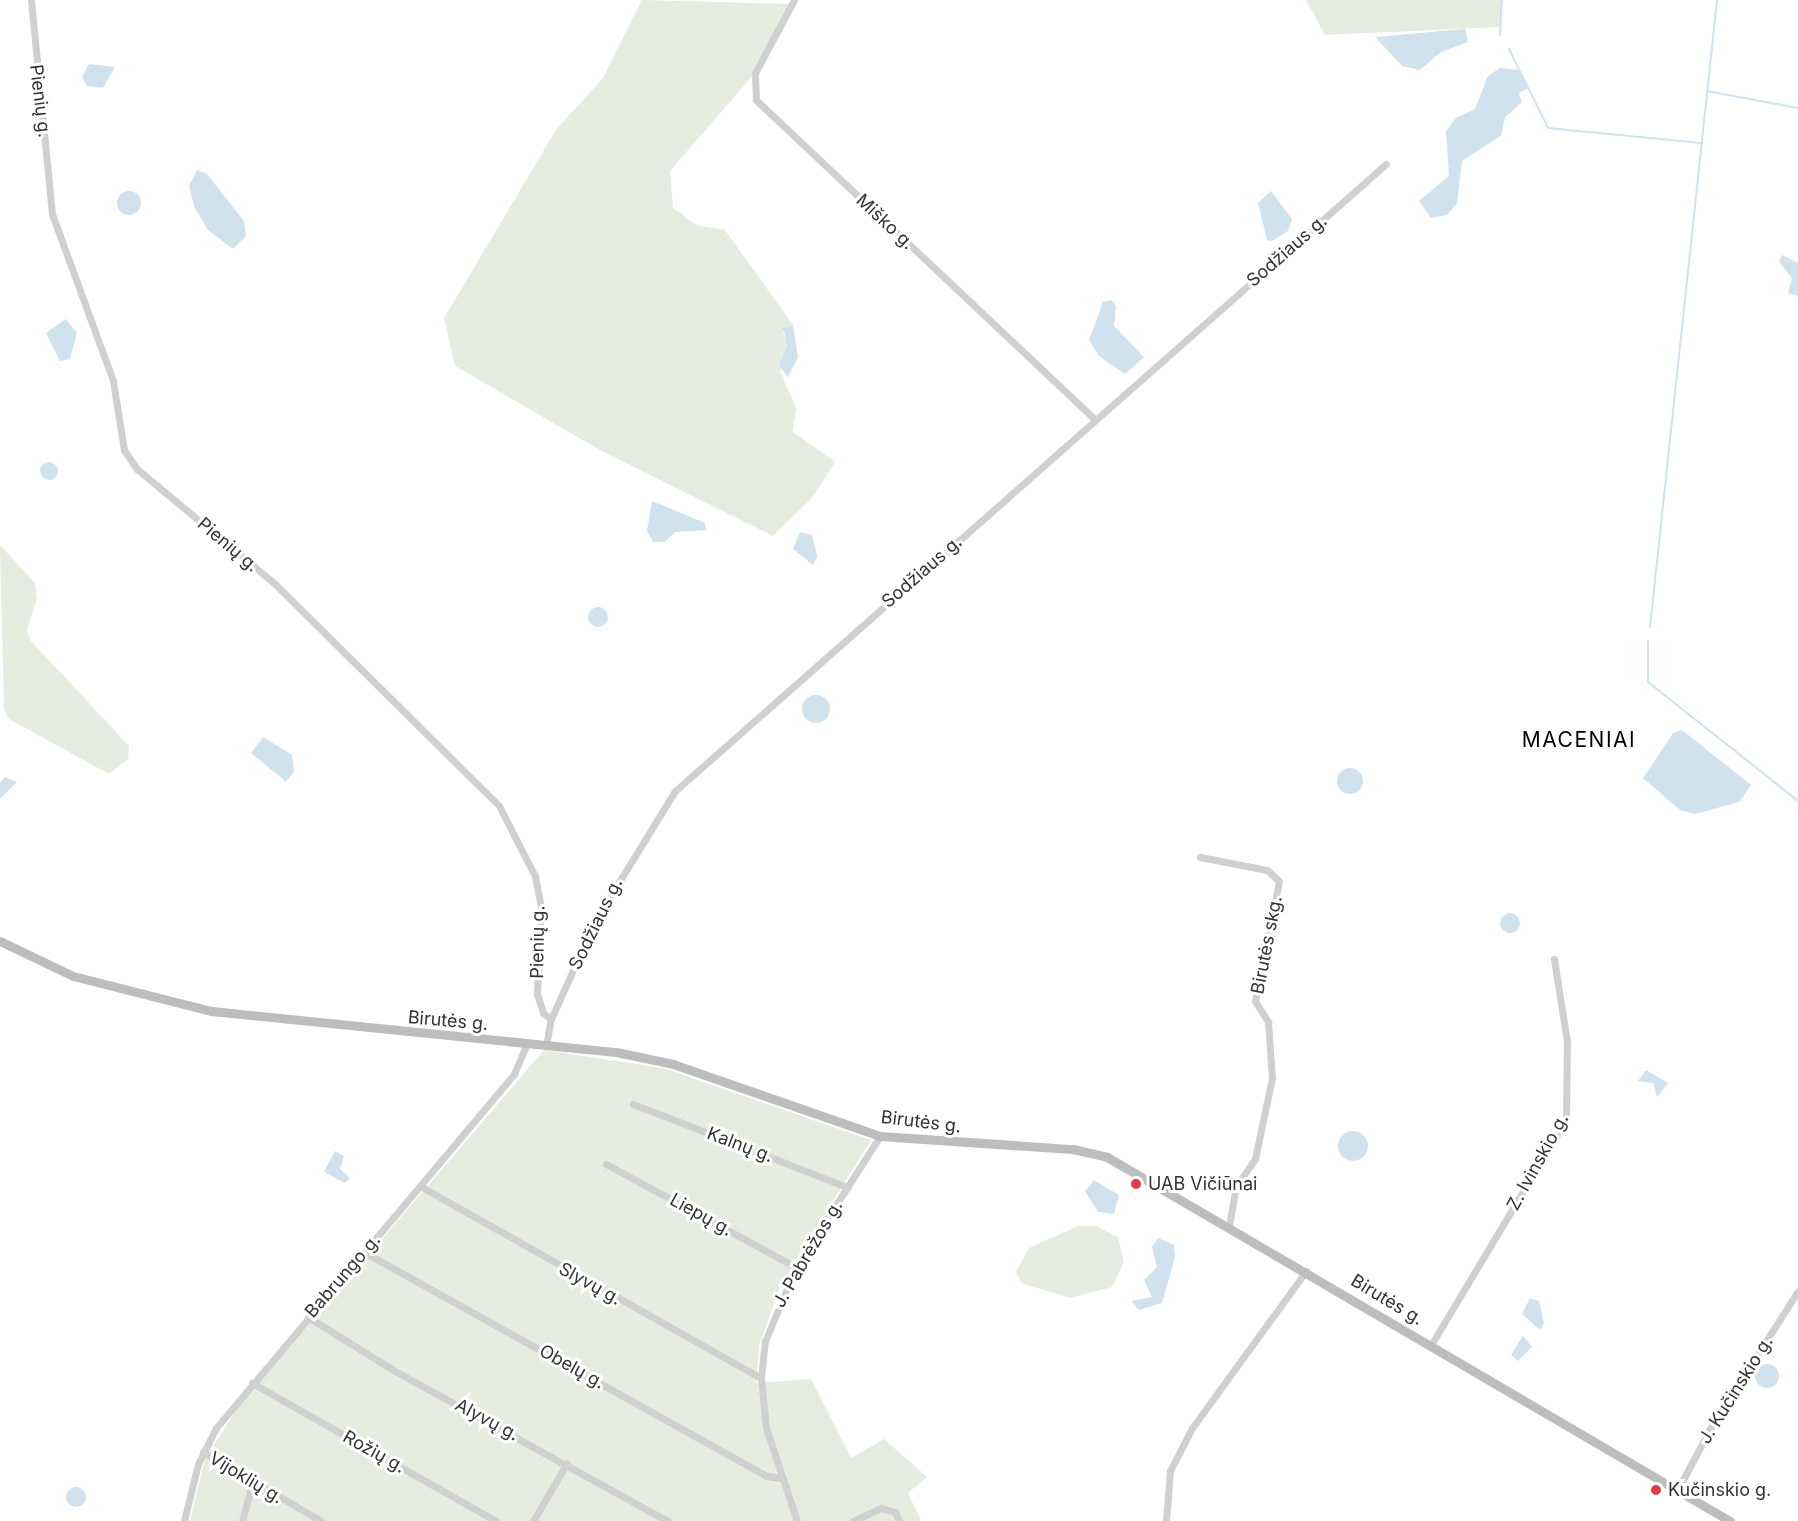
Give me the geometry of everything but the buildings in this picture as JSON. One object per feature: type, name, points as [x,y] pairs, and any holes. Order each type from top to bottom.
[{"type":"main road","name":"Birutės g.","points":[[0,941],[73,976],[211,1011],[546,1046],[673,1064],[880,1136],[1091,1153],[1132,1168],[1730,1521]]},
{"type":"street","name":"Pienių g.","points":[[31,0],[52,214],[113,381],[124,450],[137,470],[276,585],[499,806],[535,876],[541,908],[537,994],[543,1013],[551,1019]]},
{"type":"street","name":"Miško g.","points":[[794,0],[755,73],[756,100],[1095,420]]},
{"type":"street","name":"Sodžiaus g.","points":[[546,1046],[551,1019],[615,882],[675,791],[1386,164]]},
{"type":"street","name":"Birutės skg.","points":[[1200,857],[1267,870],[1279,881],[1255,1001],[1268,1022],[1272,1078],[1255,1159],[1236,1186],[1229,1226]]},
{"type":"street","name":"Z. Ivinskio g.","points":[[1431,1345],[1566,1119],[1567,1042],[1554,959]]},
{"type":"street","name":"Babrungo g.","points":[[184,1521],[203,1452],[252,1383],[514,1074],[527,1044]]},
{"type":"street","name":"Kalnų g.","points":[[633,1104],[846,1187]]},
{"type":"street","name":"J. Pabrėžos g.","points":[[797,1521],[769,1445],[761,1378],[770,1323],[796,1267],[880,1136]]},
{"type":"street","name":"Liepų g.","points":[[606,1164],[796,1267]]},
{"type":"street","name":"Slyvų g.","points":[[420,1186],[761,1378]]},
{"type":"street","name":"Obelų g.","points":[[364,1252],[767,1476],[781,1478]]},
{"type":"street","points":[[1166,1521],[1170,1471],[1192,1428],[1306,1271]]},
{"type":"street","name":"J. Kučinskio g.","points":[[1677,1491],[1710,1427],[1798,1291]]},
{"type":"street","name":"Alyvų g.","points":[[308,1317],[393,1370],[567,1463],[668,1521]]},
{"type":"street","name":"Rožių g.","points":[[252,1383],[496,1521]]},
{"type":"street","name":"Vijoklių g.","points":[[203,1452],[252,1484],[321,1521]]},
{"type":"street","points":[[533,1521],[567,1463]]},
{"type":"street","points":[[242,1521],[252,1484]]},
{"type":"street","points":[[853,1521],[881,1508],[895,1512],[899,1521]]},
{"type":"shaded area","points":[[642,0],[793,4],[755,73],[670,171],[673,208],[696,225],[725,230],[793,325],[783,332],[787,346],[780,371],[796,408],[793,432],[835,462],[812,498],[773,536],[600,450],[455,366],[444,318],[556,130],[603,78]]},
{"type":"shaded area","points":[[1306,0],[1503,0],[1500,27],[1325,35]]},
{"type":"shaded area","points":[[0,545],[35,583],[37,599],[27,629],[30,640],[129,746],[128,759],[109,774],[9,719],[4,709]]},
{"type":"shaded area","points":[[544,1050],[663,1068],[871,1140],[780,1287],[759,1346],[757,1383],[811,1379],[851,1458],[884,1439],[927,1477],[908,1493],[921,1521],[190,1521],[205,1459],[238,1407]]},
{"type":"shaded area","points":[[1078,1226],[1096,1226],[1118,1237],[1124,1262],[1112,1287],[1070,1298],[1021,1283],[1016,1272],[1029,1248]]},
{"type":"water","points":[[1465,29],[1468,42],[1441,52],[1420,70],[1402,66],[1375,37]]},
{"type":"water","points":[[89,64],[115,67],[103,88],[87,86],[82,77]]},
{"type":"water","points":[[1500,68],[1519,70],[1528,88],[1519,93],[1522,102],[1505,117],[1501,136],[1462,161],[1457,204],[1447,215],[1431,218],[1419,201],[1449,176],[1446,131],[1456,118],[1475,109],[1488,76]]},
{"type":"water","points":[[197,170],[207,174],[244,221],[246,236],[233,249],[208,230],[195,209],[189,186]]},
{"type":"water","points":[[129,191],[137,195],[141,203],[137,211],[129,215],[121,211],[117,203],[121,195]]},
{"type":"water","points":[[1271,191],[1292,219],[1288,231],[1272,241],[1267,240],[1258,203]]},
{"type":"water","points":[[1782,255],[1798,263],[1798,296],[1788,293],[1792,278],[1779,262]]},
{"type":"water","points":[[1111,300],[1116,306],[1114,326],[1144,357],[1125,374],[1099,356],[1089,340],[1103,302]]},
{"type":"water","points":[[66,319],[77,333],[70,359],[60,361],[46,333]]},
{"type":"water","points":[[793,325],[798,357],[788,377],[779,366],[787,346],[783,328]]},
{"type":"water","points":[[49,462],[55,465],[58,471],[55,477],[49,480],[43,477],[40,471],[43,465]]},
{"type":"water","points":[[652,501],[705,523],[706,530],[675,532],[665,542],[653,542],[647,531]]},
{"type":"water","points":[[800,532],[812,535],[817,556],[813,565],[793,549]]},
{"type":"water","points":[[598,607],[605,610],[608,617],[605,624],[598,627],[591,624],[588,617],[591,610]]},
{"type":"water","points":[[816,695],[826,699],[830,709],[826,719],[816,723],[806,719],[802,709],[806,699]]},
{"type":"water","points":[[1682,730],[1751,785],[1739,802],[1695,814],[1680,810],[1643,778],[1673,733]]},
{"type":"water","points":[[263,737],[292,755],[294,771],[286,782],[251,753]]},
{"type":"water","points":[[1350,768],[1359,772],[1363,781],[1359,790],[1350,794],[1341,790],[1337,781],[1341,772]]},
{"type":"water","points":[[5,777],[17,782],[0,799],[0,783]]},
{"type":"water","points":[[1510,913],[1517,916],[1520,923],[1517,930],[1510,933],[1503,930],[1500,923],[1503,916]]},
{"type":"water","points":[[1646,1070],[1668,1083],[1657,1097],[1653,1083],[1638,1081]]},
{"type":"water","points":[[1353,1131],[1359,1132],[1367,1140],[1367,1152],[1359,1160],[1353,1161],[1347,1160],[1339,1152],[1338,1146],[1339,1140],[1347,1132]]},
{"type":"water","points":[[335,1151],[344,1156],[340,1169],[350,1178],[345,1183],[324,1172]]},
{"type":"water","points":[[1094,1180],[1119,1195],[1114,1214],[1098,1212],[1085,1191]]},
{"type":"water","points":[[1158,1238],[1174,1245],[1175,1257],[1162,1303],[1139,1310],[1131,1301],[1152,1297],[1144,1280],[1157,1267],[1152,1247]]},
{"type":"water","points":[[1530,1298],[1539,1301],[1544,1323],[1540,1330],[1522,1314]]},
{"type":"water","points":[[1523,1336],[1532,1347],[1518,1361],[1511,1355]]},
{"type":"water","points":[[1767,1364],[1776,1367],[1779,1376],[1776,1385],[1767,1388],[1758,1385],[1755,1376],[1758,1367]]},
{"type":"water","points":[[76,1487],[83,1490],[86,1497],[83,1504],[76,1507],[69,1504],[66,1497],[69,1490]]},
{"type":"waterway","points":[[1500,35],[1502,0]]},
{"type":"waterway","points":[[1650,627],[1717,0]]},
{"type":"waterway","points":[[1509,49],[1548,128],[1702,143]]},
{"type":"waterway","points":[[1707,91],[1798,108]]},
{"type":"waterway","points":[[1648,641],[1648,682],[1798,801]]},
{"type":"place","name":"UAB Vičiūnai","points":[[1136,1184]]},
{"type":"place","name":"Kučinskio g.","points":[[1656,1490]]},
{"type":"district","name":"MACENIAI","points":[[1579,740]]}]
